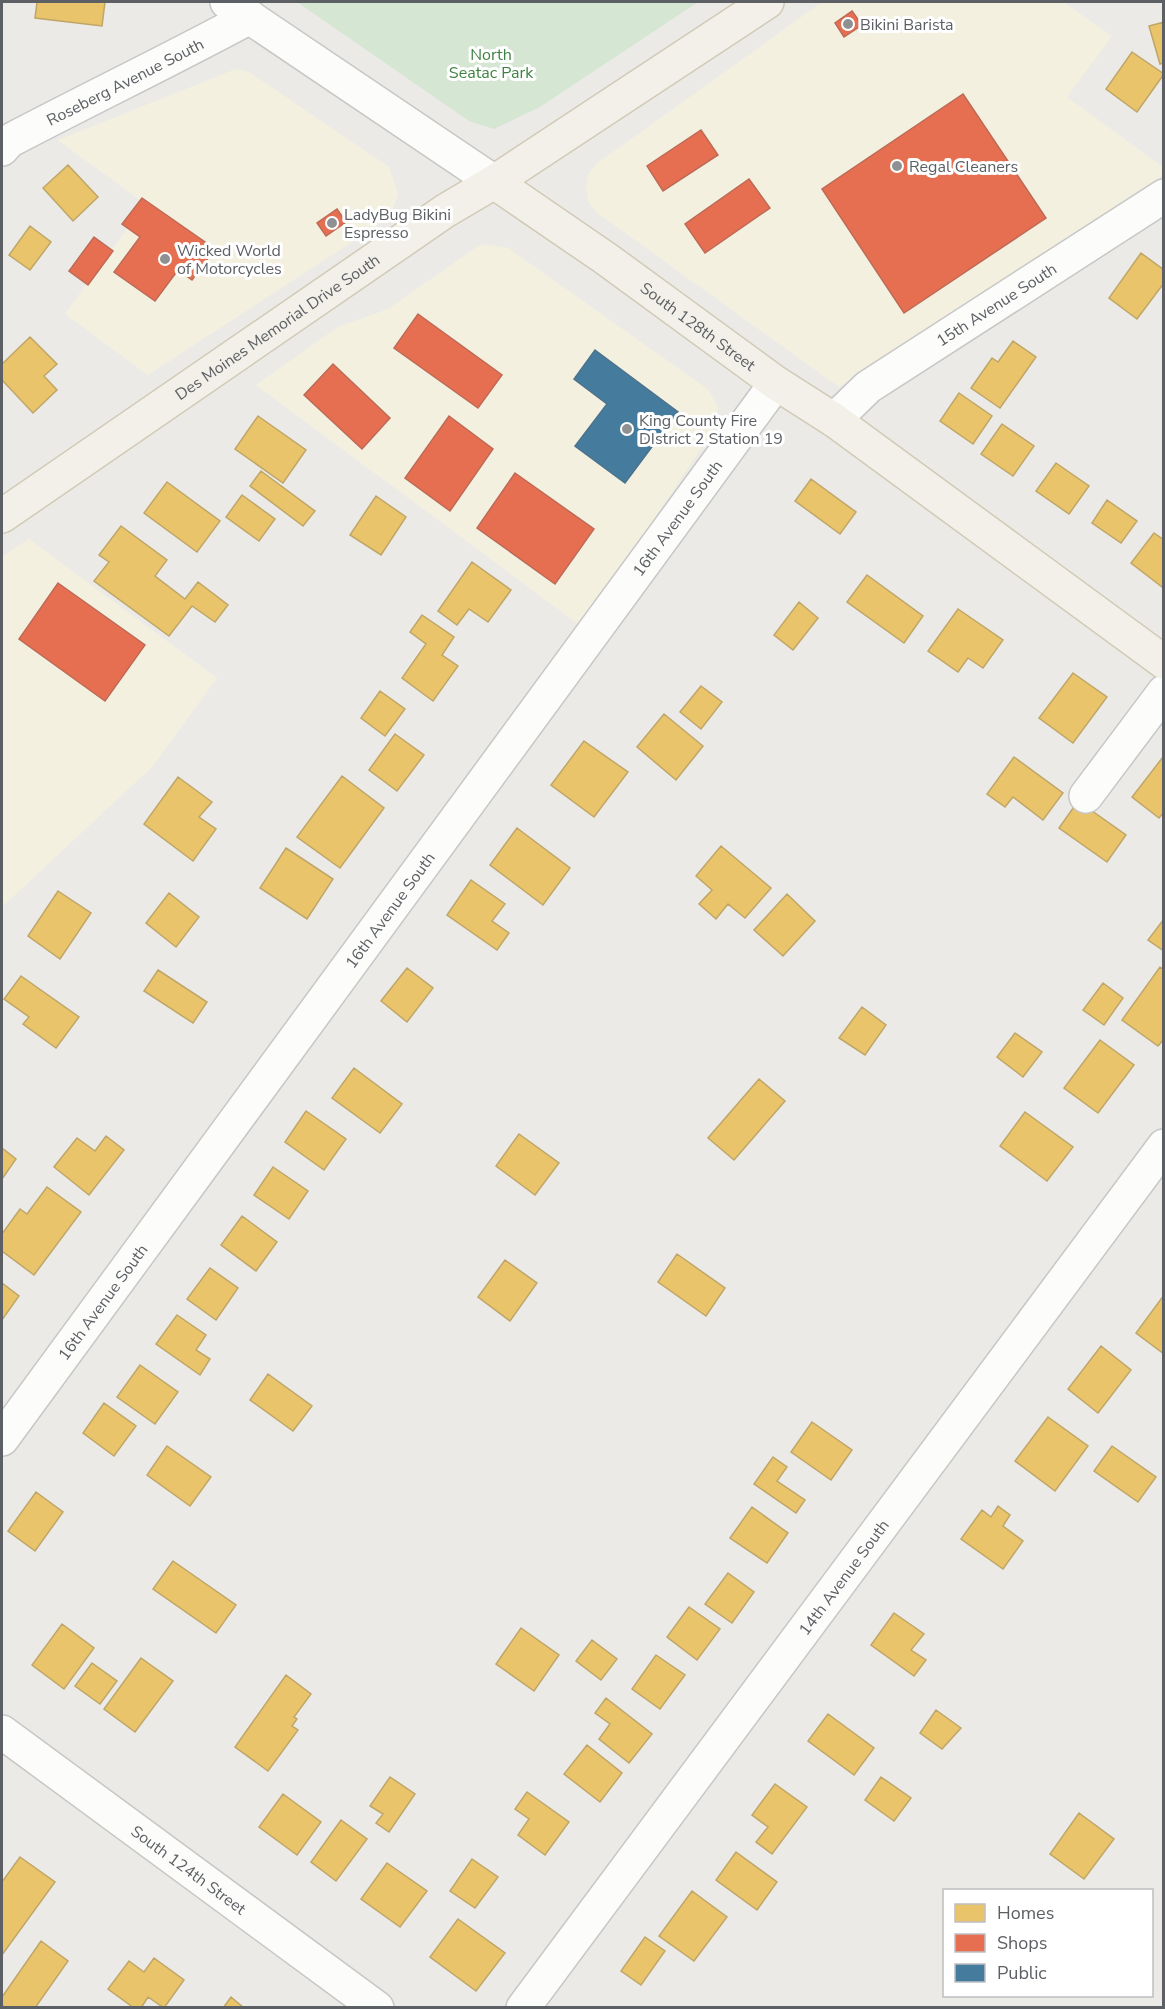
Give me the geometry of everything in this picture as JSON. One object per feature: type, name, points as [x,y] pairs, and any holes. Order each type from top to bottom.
[{"type":"main road","name":"Des Moines Memorial Drive South","points":[[2,516],[445,211],[494,182],[767,2]]},
{"type":"main road","name":"South 128th Street","points":[[494,182],[586,245],[776,383],[834,420],[1164,662]]},
{"type":"street","name":"South 128th Street","points":[[238,9],[494,182]]},
{"type":"street","name":"Roseberg Avenue South","points":[[2,149],[9,141],[156,67],[238,9]]},
{"type":"street","name":"15th Avenue South","points":[[834,420],[868,387],[1164,196]]},
{"type":"street","name":"16th Avenue South","points":[[2,1439],[776,383]]},
{"type":"street","points":[[1086,796],[1164,692]]},
{"type":"street","name":"14th Avenue South","points":[[523,2007],[1164,1146]]},
{"type":"street","name":"South 124th Street","points":[[2,1732],[377,2007]]},
{"type":"shaded area","points":[[822,2],[1063,2],[1112,36],[1067,97],[1164,168],[1163,175],[839,387],[596,212],[588,201],[586,187],[588,175],[595,165]]},
{"type":"shaded area","points":[[236,69],[249,72],[389,167],[398,194],[391,214],[381,223],[148,375],[65,314],[145,204],[58,140]]},
{"type":"shaded area","points":[[478,246],[508,248],[709,390],[718,408],[716,421],[708,438],[582,627],[256,385],[338,327],[388,309]]},
{"type":"shaded area","points":[[29,539],[217,678],[153,766],[2,907],[2,557]]},
{"type":"green space","name":"North Seatac Park","points":[[297,2],[698,2],[540,107],[494,129],[469,121]]},
{"type":"building: Homes","points":[[37,2],[105,2],[102,26],[35,18]]},
{"type":"building: Homes","points":[[1164,22],[1164,63],[1160,64],[1149,26]]},
{"type":"building: Homes","points":[[1132,52],[1164,74],[1137,112],[1106,89]]},
{"type":"building: Homes","points":[[68,165],[98,197],[73,221],[43,188]]},
{"type":"building: Homes","points":[[30,226],[51,242],[30,270],[9,255]]},
{"type":"building: Homes","points":[[1141,253],[1164,270],[1164,283],[1137,319],[1109,298]]},
{"type":"building: Homes","points":[[30,337],[57,364],[44,376],[57,390],[33,413],[2,380],[2,364]]},
{"type":"building: Homes","points":[[1013,341],[1036,357],[1000,408],[971,388],[992,358],[998,362]]},
{"type":"building: Homes","points":[[959,393],[992,416],[973,444],[940,421]]},
{"type":"building: Homes","points":[[258,416],[306,450],[283,483],[235,449]]},
{"type":"building: Homes","points":[[1002,424],[1034,446],[1013,476],[981,454]]},
{"type":"building: Homes","points":[[1056,463],[1089,486],[1069,514],[1036,491]]},
{"type":"building: Homes","points":[[261,471],[315,511],[303,526],[250,486]]},
{"type":"building: Homes","points":[[811,479],[856,512],[840,534],[795,501]]},
{"type":"building: Homes","points":[[167,482],[220,521],[197,552],[144,513]]},
{"type":"building: Homes","points":[[242,495],[275,519],[259,541],[226,517]]},
{"type":"building: Homes","points":[[376,496],[406,517],[381,555],[350,535]]},
{"type":"building: Homes","points":[[1107,500],[1137,521],[1121,543],[1092,523]]},
{"type":"building: Homes","points":[[121,526],[167,560],[155,576],[185,599],[198,582],[228,605],[215,622],[192,606],[169,636],[94,581],[109,562],[99,555]]},
{"type":"building: Homes","points":[[1154,533],[1164,540],[1164,584],[1162,587],[1131,563]]},
{"type":"building: Homes","points":[[472,562],[511,590],[488,622],[469,609],[457,625],[438,611]]},
{"type":"building: Homes","points":[[867,575],[923,616],[904,643],[847,602]]},
{"type":"building: Homes","points":[[799,602],[818,618],[793,650],[774,635]]},
{"type":"building: Homes","points":[[958,609],[1003,640],[983,668],[968,658],[958,672],[928,651]]},
{"type":"building: Homes","points":[[422,615],[454,637],[442,655],[458,666],[433,701],[402,678],[426,644],[410,632]]},
{"type":"building: Homes","points":[[1073,673],[1107,697],[1073,743],[1039,718]]},
{"type":"building: Homes","points":[[701,686],[722,702],[701,729],[680,712]]},
{"type":"building: Homes","points":[[380,691],[405,709],[385,736],[361,718]]},
{"type":"building: Homes","points":[[664,714],[703,746],[676,780],[637,747]]},
{"type":"building: Homes","points":[[395,734],[424,755],[397,791],[369,770]]},
{"type":"building: Homes","points":[[584,741],[628,772],[594,817],[551,785]]},
{"type":"building: Homes","points":[[1014,757],[1063,793],[1043,820],[1013,797],[1005,807],[987,794]]},
{"type":"building: Homes","points":[[1163,757],[1164,812],[1159,818],[1132,797]]},
{"type":"building: Homes","points":[[342,776],[384,808],[340,868],[297,837]]},
{"type":"building: Homes","points":[[178,777],[212,802],[199,817],[216,829],[193,861],[144,824]]},
{"type":"building: Homes","points":[[1078,801],[1126,835],[1107,862],[1059,828]]},
{"type":"building: Homes","points":[[517,828],[570,868],[543,905],[490,865]]},
{"type":"building: Homes","points":[[721,846],[771,888],[745,918],[728,904],[716,919],[699,904],[712,890],[696,876]]},
{"type":"building: Homes","points":[[286,848],[333,879],[307,919],[260,888]]},
{"type":"building: Homes","points":[[471,880],[505,904],[492,921],[509,933],[497,950],[447,915]]},
{"type":"building: Homes","points":[[58,891],[91,913],[60,959],[28,936]]},
{"type":"building: Homes","points":[[169,893],[199,917],[176,947],[146,923]]},
{"type":"building: Homes","points":[[787,894],[815,921],[783,956],[754,930]]},
{"type":"building: Homes","points":[[1164,919],[1164,951],[1148,940]]},
{"type":"building: Homes","points":[[1160,967],[1164,970],[1164,1039],[1158,1046],[1122,1020]]},
{"type":"building: Homes","points":[[407,968],[433,988],[407,1022],[381,1001]]},
{"type":"building: Homes","points":[[158,970],[207,1002],[193,1023],[144,991]]},
{"type":"building: Homes","points":[[21,976],[79,1017],[56,1048],[23,1024],[29,1017],[4,999]]},
{"type":"building: Homes","points":[[1103,983],[1123,998],[1104,1025],[1083,1010]]},
{"type":"building: Homes","points":[[862,1007],[886,1025],[865,1055],[839,1038]]},
{"type":"building: Homes","points":[[1015,1033],[1042,1052],[1023,1077],[997,1057]]},
{"type":"building: Homes","points":[[1100,1040],[1134,1065],[1098,1113],[1064,1088]]},
{"type":"building: Homes","points":[[354,1068],[402,1104],[380,1133],[332,1098]]},
{"type":"building: Homes","points":[[759,1079],[785,1101],[734,1160],[708,1138]]},
{"type":"building: Homes","points":[[306,1111],[346,1139],[324,1170],[285,1142]]},
{"type":"building: Homes","points":[[1025,1112],[1073,1147],[1047,1181],[1000,1146]]},
{"type":"building: Homes","points":[[519,1134],[559,1163],[535,1195],[496,1166]]},
{"type":"building: Homes","points":[[106,1136],[124,1150],[89,1195],[54,1167],[77,1138],[95,1151]]},
{"type":"building: Homes","points":[[2,1148],[16,1159],[2,1179]]},
{"type":"building: Homes","points":[[273,1167],[308,1191],[289,1219],[254,1195]]},
{"type":"building: Homes","points":[[47,1187],[81,1212],[34,1275],[2,1251],[2,1234],[20,1209],[27,1214]]},
{"type":"building: Homes","points":[[242,1216],[277,1242],[256,1271],[221,1245]]},
{"type":"building: Homes","points":[[677,1254],[725,1288],[706,1316],[658,1282]]},
{"type":"building: Homes","points":[[505,1260],[537,1283],[510,1321],[478,1297]]},
{"type":"building: Homes","points":[[210,1268],[238,1288],[216,1320],[187,1299]]},
{"type":"building: Homes","points":[[2,1283],[19,1296],[2,1320]]},
{"type":"building: Homes","points":[[1164,1295],[1164,1354],[1136,1333]]},
{"type":"building: Homes","points":[[177,1315],[206,1335],[196,1350],[210,1359],[200,1375],[156,1344]]},
{"type":"building: Homes","points":[[1101,1346],[1131,1370],[1098,1413],[1068,1389]]},
{"type":"building: Homes","points":[[140,1365],[178,1392],[155,1424],[117,1397]]},
{"type":"building: Homes","points":[[268,1374],[312,1406],[293,1431],[250,1400]]},
{"type":"building: Homes","points":[[104,1403],[136,1426],[114,1456],[83,1433]]},
{"type":"building: Homes","points":[[1048,1417],[1088,1446],[1055,1491],[1015,1461]]},
{"type":"building: Homes","points":[[812,1422],[852,1450],[831,1480],[791,1452]]},
{"type":"building: Homes","points":[[167,1446],[211,1477],[190,1506],[147,1475]]},
{"type":"building: Homes","points":[[1112,1446],[1156,1477],[1138,1502],[1094,1471]]},
{"type":"building: Homes","points":[[773,1457],[787,1467],[777,1481],[805,1500],[796,1513],[754,1484]]},
{"type":"building: Homes","points":[[36,1492],[63,1512],[35,1551],[8,1531]]},
{"type":"building: Homes","points":[[998,1506],[1010,1515],[1003,1526],[1023,1541],[1003,1569],[961,1539],[982,1510],[991,1517]]},
{"type":"building: Homes","points":[[752,1507],[788,1533],[767,1563],[730,1538]]},
{"type":"building: Homes","points":[[173,1561],[236,1605],[216,1633],[153,1589]]},
{"type":"building: Homes","points":[[728,1573],[754,1592],[732,1623],[705,1604]]},
{"type":"building: Homes","points":[[689,1607],[720,1629],[697,1660],[667,1637]]},
{"type":"building: Homes","points":[[894,1613],[924,1634],[911,1650],[926,1660],[914,1676],[871,1645]]},
{"type":"building: Homes","points":[[62,1624],[94,1648],[64,1689],[32,1665]]},
{"type":"building: Homes","points":[[521,1628],[559,1655],[534,1691],[496,1664]]},
{"type":"building: Homes","points":[[592,1640],[617,1659],[601,1680],[576,1661]]},
{"type":"building: Homes","points":[[656,1655],[685,1675],[660,1709],[632,1689]]},
{"type":"building: Homes","points":[[141,1658],[173,1681],[135,1732],[104,1709]]},
{"type":"building: Homes","points":[[92,1663],[117,1681],[100,1704],[75,1686]]},
{"type":"building: Homes","points":[[286,1675],[311,1694],[294,1717],[297,1719],[292,1726],[298,1730],[268,1771],[235,1747]]},
{"type":"building: Homes","points":[[606,1698],[652,1734],[629,1763],[599,1739],[610,1724],[595,1713]]},
{"type":"building: Homes","points":[[936,1710],[961,1728],[942,1749],[920,1733]]},
{"type":"building: Homes","points":[[828,1714],[874,1748],[854,1775],[808,1741]]},
{"type":"building: Homes","points":[[587,1745],[622,1773],[600,1802],[564,1774]]},
{"type":"building: Homes","points":[[390,1777],[415,1794],[389,1832],[376,1823],[383,1814],[370,1806]]},
{"type":"building: Homes","points":[[881,1777],[911,1798],[894,1821],[865,1800]]},
{"type":"building: Homes","points":[[775,1784],[807,1807],[772,1854],[756,1842],[768,1827],[752,1815]]},
{"type":"building: Homes","points":[[527,1792],[569,1822],[545,1855],[518,1835],[529,1819],[515,1809]]},
{"type":"building: Homes","points":[[283,1794],[321,1822],[297,1855],[259,1827]]},
{"type":"building: Homes","points":[[1079,1813],[1114,1839],[1084,1879],[1050,1854]]},
{"type":"building: Homes","points":[[341,1820],[367,1839],[336,1881],[311,1862]]},
{"type":"building: Homes","points":[[736,1852],[777,1882],[757,1910],[716,1880]]},
{"type":"building: Homes","points":[[20,1857],[55,1882],[2,1955],[2,1882]]},
{"type":"building: Homes","points":[[472,1859],[498,1877],[475,1908],[450,1891]]},
{"type":"building: Homes","points":[[387,1863],[427,1891],[400,1927],[361,1899]]},
{"type":"building: Homes","points":[[692,1891],[727,1917],[694,1961],[659,1936]]},
{"type":"building: Homes","points":[[458,1919],[505,1953],[476,1991],[430,1957]]},
{"type":"building: Homes","points":[[645,1937],[665,1951],[641,1985],[621,1971]]},
{"type":"building: Homes","points":[[41,1941],[68,1961],[35,2008],[5,2008],[2,2005],[2,1997]]},
{"type":"building: Homes","points":[[154,1958],[184,1980],[164,2008],[148,1997],[141,2008],[134,2008],[108,1989],[129,1961],[144,1972]]},
{"type":"building: Homes","points":[[231,1997],[244,2008],[223,2008]]},
{"type":"building: Shops","name":"Bikini Barista","points":[[852,11],[862,25],[844,37],[835,23]]},
{"type":"building: Shops","points":[[963,94],[1046,218],[904,313],[822,189]]},
{"type":"building: Shops","points":[[701,130],[718,155],[663,191],[647,166]]},
{"type":"building: Shops","points":[[749,179],[770,208],[705,253],[685,224]]},
{"type":"building: Shops","name":"Wicked World of Motorcycles","points":[[142,198],[215,249],[192,280],[178,270],[155,301],[114,272],[140,237],[122,224]]},
{"type":"building: Shops","name":"LadyBug Bikini Espresso","points":[[337,209],[346,222],[326,236],[317,223]]},
{"type":"building: Shops","points":[[94,237],[113,251],[88,285],[69,271]]},
{"type":"building: Shops","points":[[418,314],[502,375],[478,408],[394,348]]},
{"type":"building: Shops","points":[[333,364],[390,418],[362,449],[304,395]]},
{"type":"building: Shops","points":[[449,416],[493,449],[450,511],[405,478]]},
{"type":"building: Shops","points":[[515,473],[594,529],[555,584],[477,528]]},
{"type":"building: Shops","points":[[58,583],[145,645],[105,701],[19,639]]},
{"type":"building: Public","name":"King County Fire DIstrict 2 Station 19","points":[[595,350],[678,412],[625,483],[575,446],[607,404],[574,379]]},
{"type":"place","name":"Bikini Barista","points":[[848,24]]},
{"type":"place","name":"Regal Cleaners","points":[[897,166]]},
{"type":"place","name":"LadyBug Bikini Espresso","points":[[332,223]]},
{"type":"place","name":"Wicked World of Motorcycles","points":[[165,259]]},
{"type":"place","name":"King County Fire DIstrict 2 Station 19","points":[[627,429]]}]
